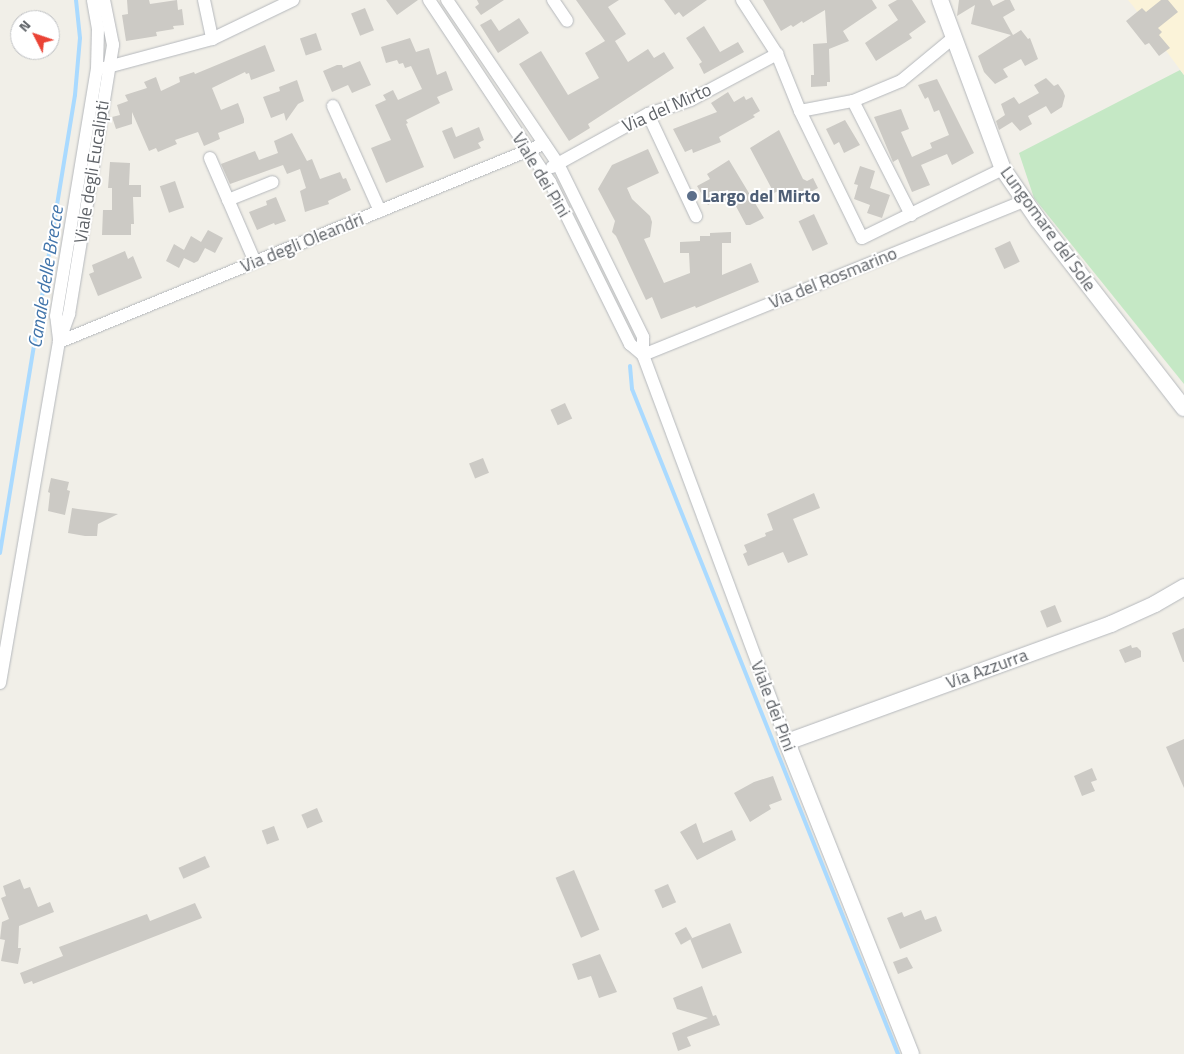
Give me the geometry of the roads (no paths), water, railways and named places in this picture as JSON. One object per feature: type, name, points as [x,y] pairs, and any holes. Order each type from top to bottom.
[{"type":"street","name":"Viale degli Eucalipti","points":[[0,683],[59,342],[69,314],[103,68],[93,0]]},
{"type":"street","name":"Viale degli Eucalipti","points":[[103,68],[113,46],[104,0]]},
{"type":"street","points":[[204,0],[212,39]]},
{"type":"street","points":[[103,68],[212,39],[293,0]]},
{"type":"street","name":"Viale dei Pini","points":[[429,0],[550,182],[630,344],[643,355]]},
{"type":"street","name":"Viale dei Pini","points":[[447,0],[558,164],[642,337],[643,355],[787,742],[911,1054]]},
{"type":"street","points":[[553,0],[567,21]]},
{"type":"street","points":[[742,0],[777,54],[800,111],[853,101],[901,81],[953,38]]},
{"type":"street","name":"Lungomare del Sole","points":[[940,0],[1002,169],[1024,202],[1184,408]]},
{"type":"street","name":"Via del Mirto","points":[[543,173],[648,114],[690,100],[777,54]]},
{"type":"street","points":[[853,101],[911,215]]},
{"type":"street","points":[[333,106],[380,211]]},
{"type":"street","name":"Via del Rosmarino","points":[[800,111],[862,238],[1002,169]]},
{"type":"street","points":[[648,114],[696,216]]},
{"type":"street","name":"Via degli Oleandri","points":[[59,342],[544,144]]},
{"type":"street","points":[[210,158],[255,262]]},
{"type":"street","points":[[228,200],[273,182]]},
{"type":"street","name":"Via del Rosmarino","points":[[643,355],[1024,202]]},
{"type":"street","name":"Via Azzurra","points":[[787,742],[1111,624],[1155,604],[1184,587]]},
{"type":"waterway","name":"Canale delle Brecce","points":[[0,553],[75,95],[80,38],[76,0]]},
{"type":"waterway","points":[[630,366],[632,389],[898,1054]]},
{"type":"place","name":"Largo del Mirto","points":[[692,196]]}]
